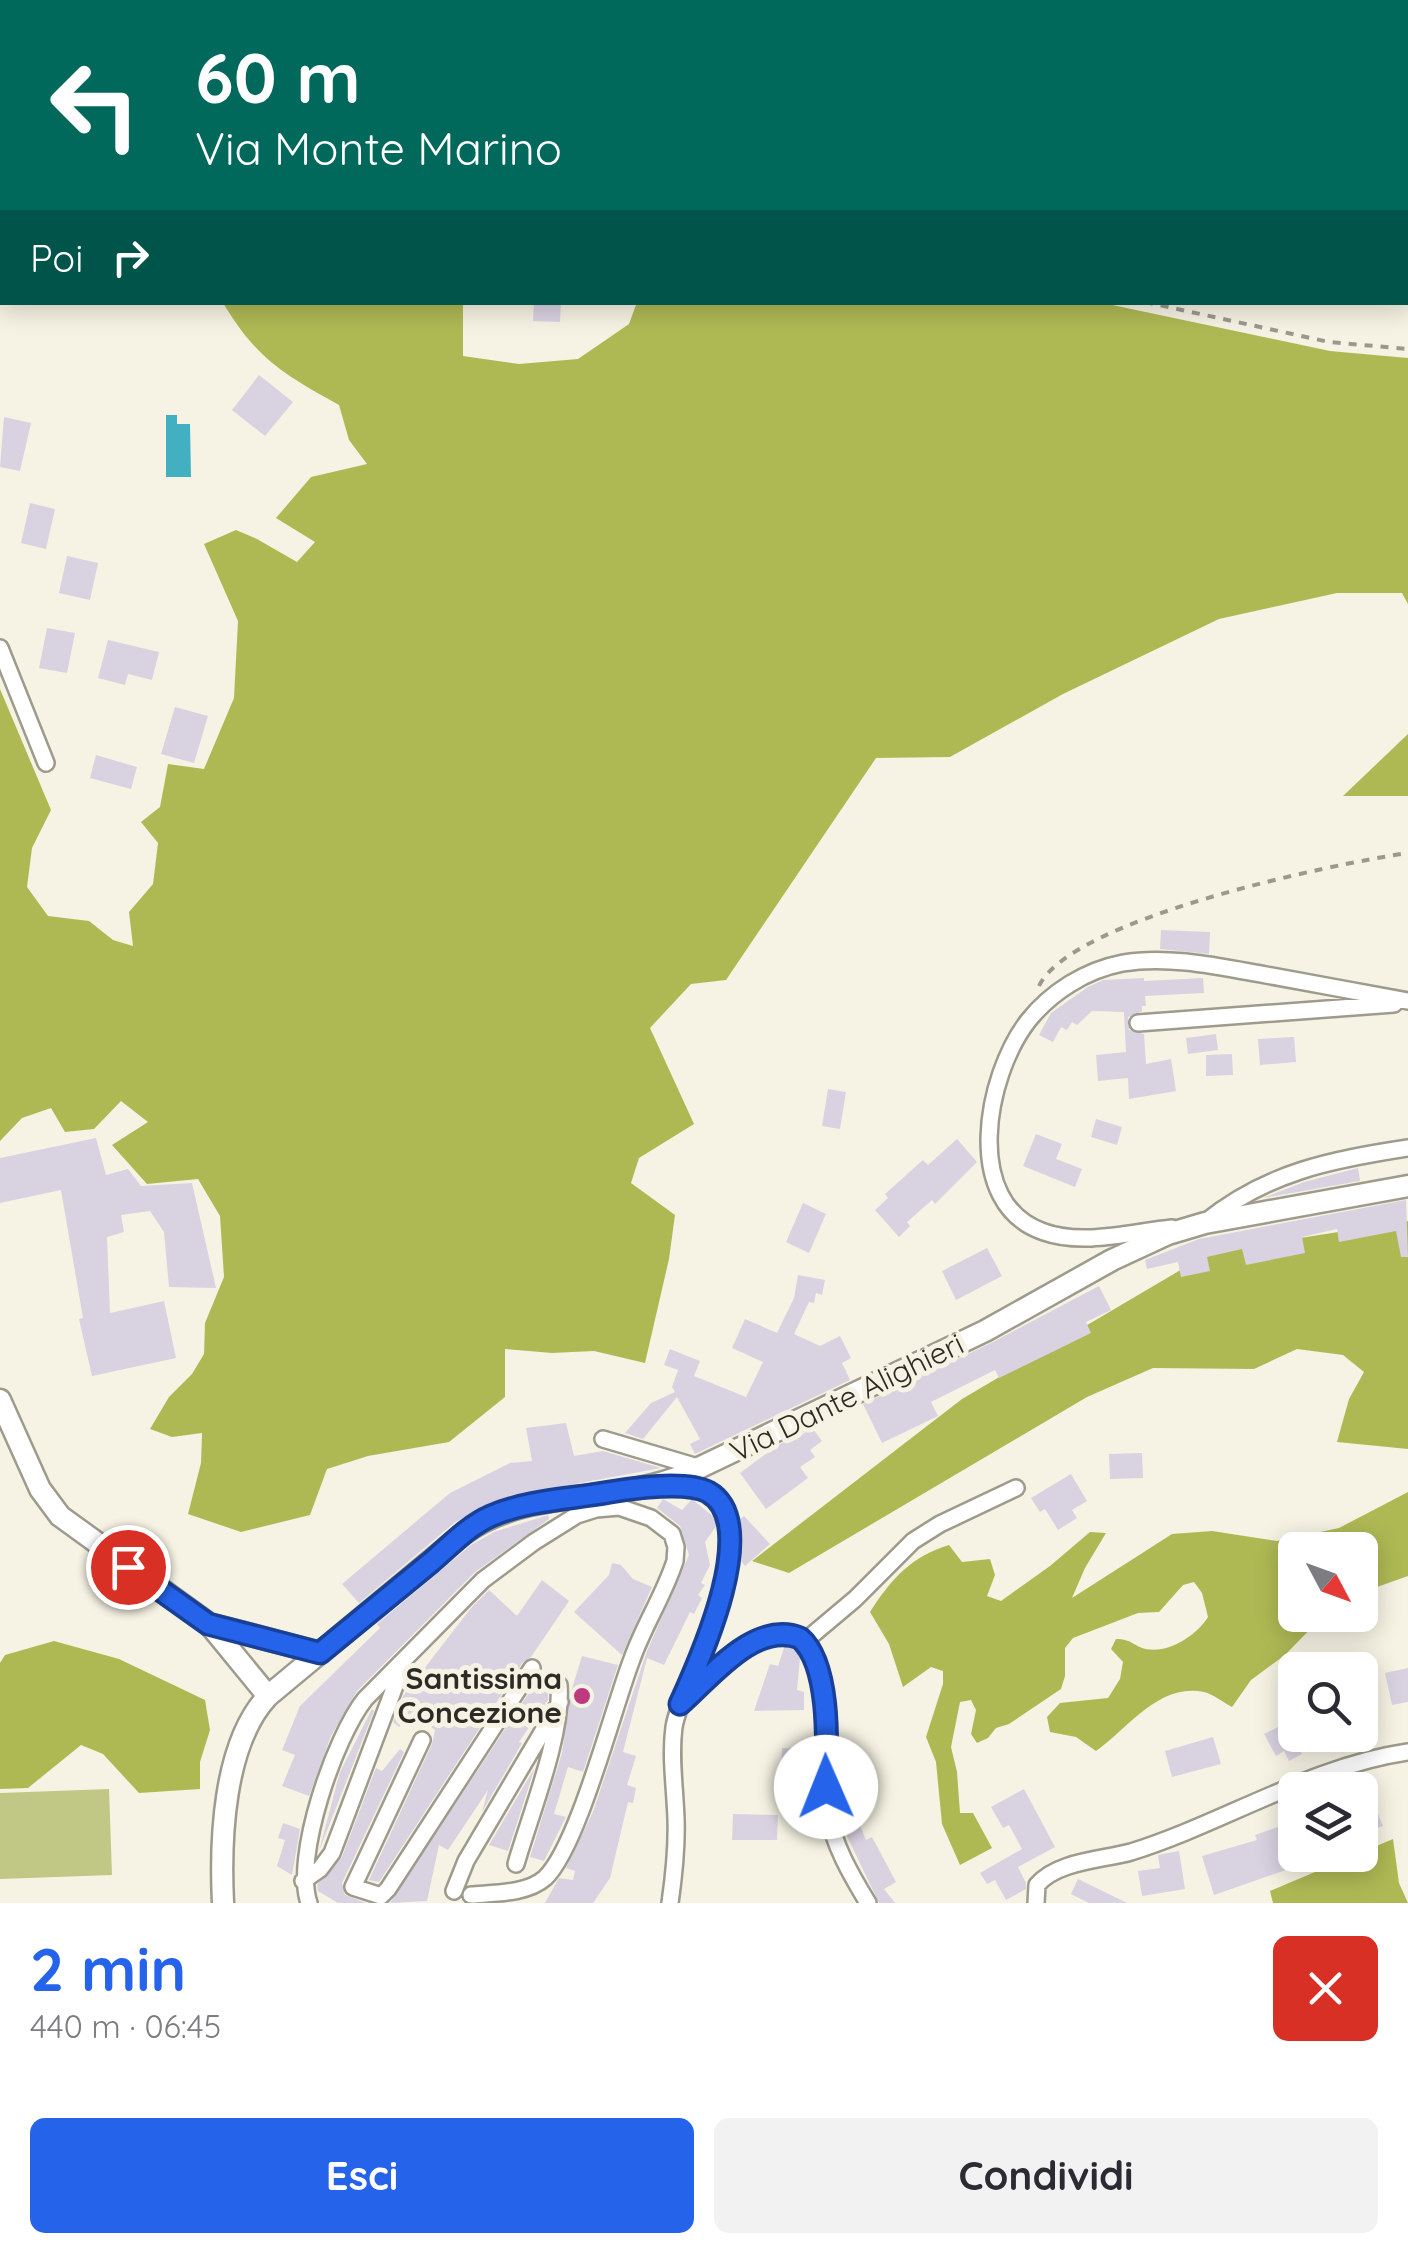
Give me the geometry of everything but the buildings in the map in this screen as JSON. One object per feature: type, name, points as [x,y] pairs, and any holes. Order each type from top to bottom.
[{"type":"main road","name":"Via Dante Alighieri","points":[[268,1696],[486,1519],[508,1510],[592,1505],[701,1468],[984,1332],[1126,1252],[1168,1234],[1408,1186]]},
{"type":"main road","points":[[0,1400],[40,1489],[60,1516],[208,1624],[268,1696],[248,1722],[233,1773],[221,1854],[222,1903]]},
{"type":"main road","points":[[208,1624],[320,1653]]},
{"type":"street","points":[[0,648],[46,763]]},
{"type":"street","points":[[1408,1002],[1222,967],[1142,962],[1110,966],[1072,982],[1030,1019],[1018,1038],[996,1087],[990,1112],[990,1162],[1002,1199],[1011,1212],[1036,1230],[1065,1236],[1102,1236],[1205,1224],[1236,1198],[1272,1180],[1344,1158],[1408,1148]]},
{"type":"street","points":[[1138,1023],[1408,1002]]},
{"type":"street","points":[[603,1439],[701,1468]]},
{"type":"street","points":[[651,1488],[694,1488],[709,1493],[724,1509],[730,1530],[724,1587],[680,1704],[673,1744],[676,1840],[670,1903]]},
{"type":"street","points":[[805,1641],[855,1600],[913,1541],[1016,1488]]},
{"type":"street","points":[[309,1903],[304,1882],[314,1818],[352,1719],[366,1700],[493,1572],[592,1505],[626,1509],[665,1526],[676,1547],[674,1566],[634,1653],[582,1803],[553,1868],[534,1886],[472,1896]]},
{"type":"street","points":[[680,1704],[763,1637],[790,1634],[805,1641],[821,1682],[830,1825],[868,1903]]},
{"type":"street","points":[[304,1882],[332,1852],[403,1664]]},
{"type":"street","points":[[422,1740],[354,1887],[380,1896],[436,1818],[532,1668]]},
{"type":"street","points":[[454,1891],[466,1862],[560,1694],[516,1864]]},
{"type":"street","points":[[1036,1903],[1037,1885],[1053,1872],[1161,1842],[1316,1778],[1408,1752]]},
{"type":"path","points":[[1160,305],[1329,342],[1408,349]]},
{"type":"path","points":[[1030,1019],[1032,1001],[1045,973],[1090,942],[1164,912],[1230,892],[1348,862],[1408,853]]},
{"type":"green space","points":[[224,305],[463,305],[463,356],[519,364],[578,359],[629,324],[636,305],[1112,305],[1330,351],[1408,358],[1408,604],[1402,593],[1337,593],[1219,619],[1063,694],[950,757],[876,758],[726,980],[691,984],[650,1028],[694,1124],[639,1158],[631,1183],[675,1215],[645,1363],[594,1351],[505,1349],[505,1397],[449,1442],[368,1456],[327,1469],[310,1515],[241,1532],[188,1514],[201,1463],[202,1433],[172,1437],[150,1429],[169,1397],[192,1374],[204,1354],[205,1323],[224,1277],[220,1216],[198,1179],[147,1184],[112,1145],[148,1122],[121,1101],[94,1129],[65,1132],[51,1108],[22,1118],[0,1141],[0,689],[51,810],[32,848],[27,887],[48,916],[89,921],[113,940],[133,946],[129,912],[153,884],[158,843],[141,822],[160,807],[168,764],[204,769],[234,698],[238,621],[204,544],[236,530],[297,562],[315,542],[276,518],[311,477],[367,464],[349,440],[339,405],[302,384],[260,352]]},
{"type":"green space","points":[[1408,734],[1408,796],[1343,796]]},
{"type":"green space","points":[[1408,1221],[1408,1449],[1337,1442],[1349,1399],[1364,1372],[1343,1355],[1297,1349],[1254,1369],[1153,1368],[1087,1397],[789,1573],[752,1561],[962,1399],[1211,1252]]},
{"type":"green space","points":[[1408,1492],[1408,1576],[1378,1587],[1378,1532],[1320,1532],[1339,1528]]},
{"type":"green space","points":[[1212,1531],[1277,1541],[1278,1632],[1307,1632],[1288,1652],[1278,1652],[1278,1660],[1251,1680],[1232,1707],[1204,1692],[1172,1694],[1145,1710],[1096,1751],[1076,1737],[1050,1732],[1047,1717],[1060,1703],[1108,1698],[1120,1679],[1123,1662],[1111,1649],[1116,1639],[1146,1649],[1163,1649],[1181,1642],[1203,1624],[1208,1617],[1202,1593],[1194,1582],[1183,1585],[1159,1612],[1138,1613],[1073,1638],[1065,1648],[1061,1689],[1009,1724],[996,1728],[988,1738],[977,1743],[971,1734],[976,1710],[971,1700],[960,1702],[951,1747],[960,1813],[973,1813],[992,1848],[960,1865],[942,1824],[936,1762],[926,1737],[943,1684],[943,1671],[931,1667],[903,1687],[889,1644],[870,1612],[904,1570],[924,1555],[949,1545],[962,1562],[990,1559],[995,1575],[987,1596],[1001,1601],[1090,1532],[1106,1533],[1072,1598],[1172,1534]]},
{"type":"green space","points":[[54,1641],[119,1659],[205,1700],[210,1730],[200,1762],[200,1789],[139,1793],[103,1754],[81,1745],[28,1788],[0,1789],[0,1663],[5,1655]]},
{"type":"green space","points":[[109,1789],[112,1875],[0,1879],[0,1793]]},
{"type":"green space","points":[[1393,1839],[1399,1883],[1408,1903],[1273,1903],[1270,1891],[1315,1872],[1378,1872],[1378,1845]]},
{"type":"water","points":[[166,415],[177,415],[177,424],[190,424],[191,477],[166,477]]},
{"type":"place","name":"Santissima Concezione","points":[[582,1696]]},
{"type":"route","points":[[128,1567],[208,1624],[320,1653],[462,1534],[492,1516],[620,1490],[699,1488],[717,1499],[726,1514],[730,1536],[728,1570],[680,1704],[763,1637],[795,1635],[805,1641],[814,1656],[821,1682],[826,1787]]}]
